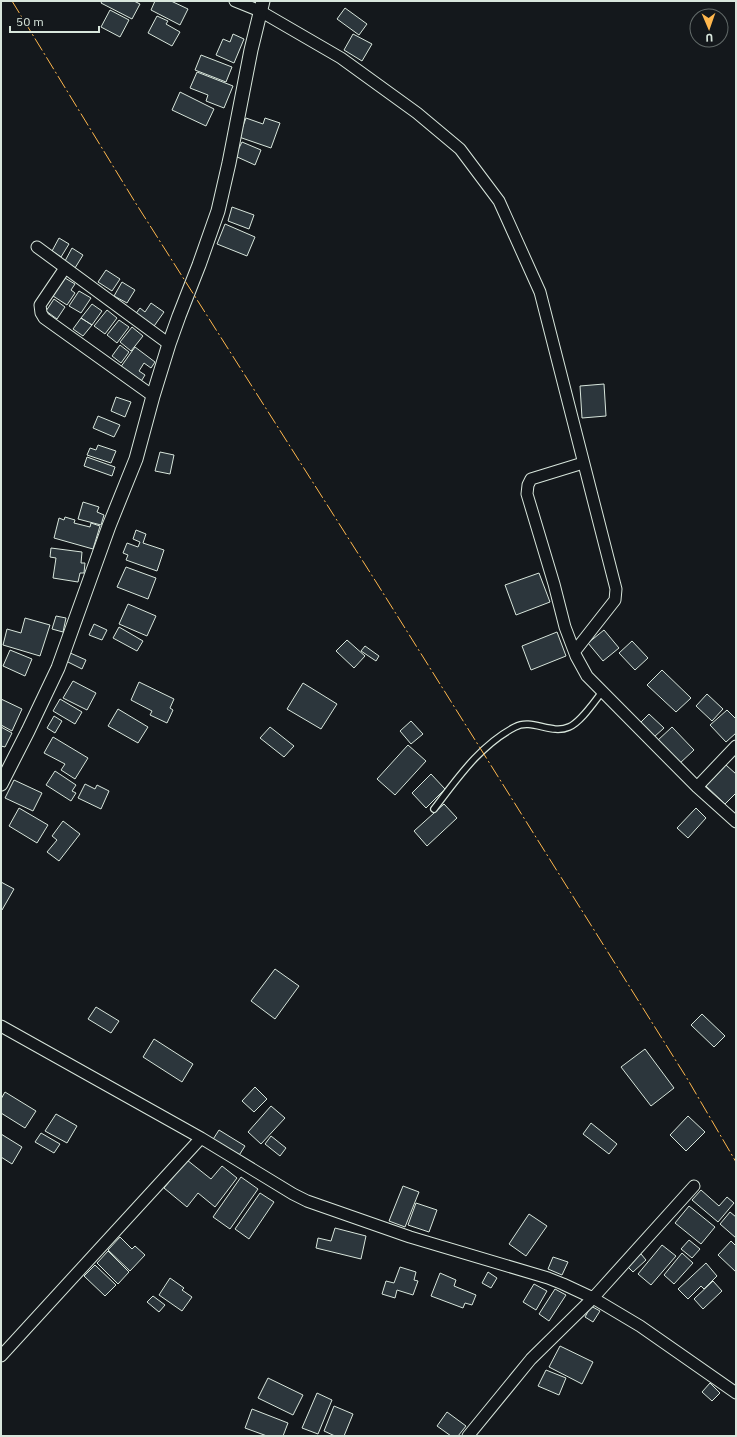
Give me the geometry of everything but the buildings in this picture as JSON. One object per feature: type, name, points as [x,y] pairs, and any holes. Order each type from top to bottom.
[{"type":"street","points":[[235,1],[261,6],[341,58],[417,113],[460,149],[499,201],[540,292],[616,589],[615,600],[575,651]]},
{"type":"street","points":[[1,784],[58,668],[136,459],[153,396],[178,316],[199,265],[218,211],[261,6]]},
{"type":"street","points":[[37,247],[169,344]]},
{"type":"street","points":[[64,268],[40,305],[41,313],[44,318],[153,396]]},
{"type":"street","points":[[583,463],[530,480],[527,494],[554,584],[565,627],[575,651],[586,676],[697,787],[736,822]]},
{"type":"street","points":[[697,787],[736,746]]},
{"type":"street","points":[[1,1026],[200,1138],[307,1202],[410,1237],[548,1278],[593,1298],[640,1326],[736,1393]]},
{"type":"street","points":[[1,1356],[200,1138]]},
{"type":"street","points":[[468,1436],[531,1359],[593,1298],[694,1186]]},
{"type":"lane","points":[[434,809],[469,765],[493,741],[516,726],[526,724],[557,730],[569,727],[580,718],[602,692]]},
{"type":"power","points":[[12,1],[135,202],[378,585],[688,1080],[736,1162]]}]
